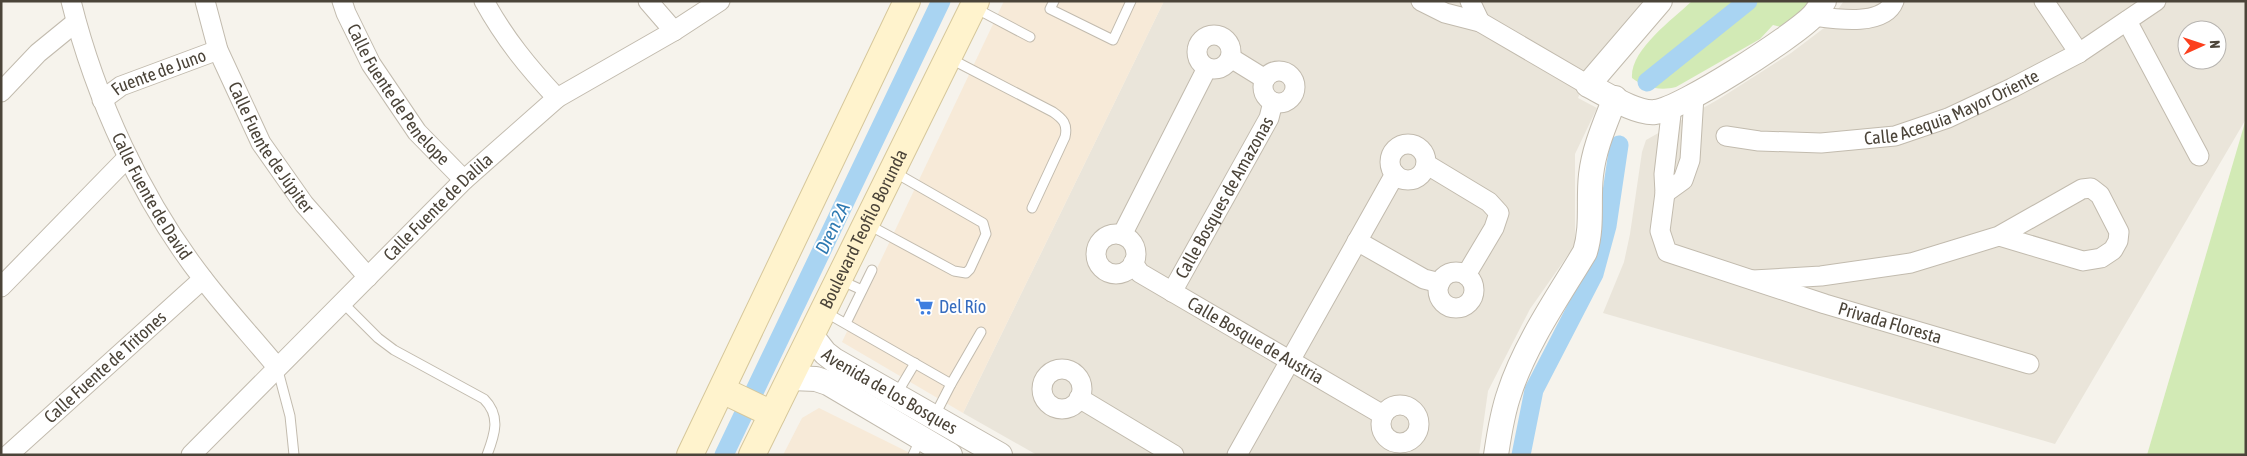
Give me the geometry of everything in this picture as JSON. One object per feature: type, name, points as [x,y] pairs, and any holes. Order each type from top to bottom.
[{"type":"main road","points":[[690,455],[728,393],[775,273],[907,1]]},
{"type":"main road","name":"Boulevard Teofilo Borunda","points":[[752,455],[766,411],[792,378],[811,335],[974,4]]},
{"type":"main road","points":[[728,393],[766,411]]},
{"type":"street","name":"Calle Fuente de David","points":[[71,1],[76,22],[102,100],[128,157],[168,227],[203,279],[277,366]]},
{"type":"street","name":"Calle Fuente de Júpiter","points":[[205,1],[218,50],[261,143],[304,204],[368,277]]},
{"type":"street","name":"Calle Fuente de Penelope","points":[[342,1],[371,64],[412,125],[464,180]]},
{"type":"street","points":[[484,1],[500,30],[525,64],[557,98]]},
{"type":"street","points":[[648,1],[674,31]]},
{"type":"street","name":"Calle Fuente de Dalila","points":[[191,455],[277,366],[464,180],[557,98],[674,31],[720,1]]},
{"type":"street","points":[[1421,1],[1445,13],[1480,22],[1588,86],[1643,111],[1656,112],[1694,96],[1794,32],[1818,9],[1836,19],[1873,18],[1885,13],[1892,7],[1894,1]]},
{"type":"street","points":[[1470,1],[1480,22]]},
{"type":"street","points":[[1588,86],[1660,1]]},
{"type":"street","points":[[2044,1],[2079,53]]},
{"type":"street","name":"Calle Acequia Mayor Oriente","points":[[1726,136],[1759,141],[1821,143],[1895,136],[1948,118],[2079,53],[2156,1]]},
{"type":"street","points":[[2128,21],[2199,156]]},
{"type":"street","points":[[1,92],[38,53],[76,22]]},
{"type":"street","points":[[1208,36],[1219,36],[1224,38],[1230,47],[1230,58],[1221,68],[1207,68],[1199,60],[1197,54],[1200,44],[1208,36]]},
{"type":"street","name":"Fuente de Juno","points":[[102,100],[121,86],[218,50]]},
{"type":"street","points":[[1230,58],[1265,78]]},
{"type":"street","points":[[1122,235],[1207,68]]},
{"type":"street","points":[[1278,71],[1288,74],[1295,87],[1292,97],[1283,102],[1273,102],[1265,94],[1263,84],[1265,78],[1278,71]]},
{"type":"street","points":[[1665,193],[1683,180],[1690,160],[1694,96]]},
{"type":"street","points":[[1496,455],[1502,422],[1516,376],[1530,345],[1585,252],[1590,236],[1591,178],[1594,152],[1615,98]]},
{"type":"street","name":"Calle Bosques de Amazonas","points":[[1172,292],[1269,118],[1273,102]]},
{"type":"street","name":"Privada Floresta","points":[[1672,106],[1660,231],[1668,252],[1826,304],[2029,364]]},
{"type":"street","points":[[1406,144],[1418,147],[1423,152],[1426,164],[1420,175],[1413,179],[1403,179],[1395,174],[1390,158],[1397,148],[1406,144]]},
{"type":"street","points":[[1,287],[128,157]]},
{"type":"street","points":[[1426,164],[1489,202],[1498,213],[1494,228],[1466,275]]},
{"type":"street","points":[[1238,455],[1395,174]]},
{"type":"street","name":"Privada Floresta","points":[[1753,280],[1821,276],[1911,263],[1999,236],[2082,188],[2091,188],[2100,195],[2118,232],[2118,241],[2113,250],[2093,261],[2083,261],[1999,236]]},
{"type":"street","points":[[1111,235],[1122,235],[1135,248],[1136,257],[1133,263],[1125,271],[1112,273],[1101,267],[1096,251],[1103,239],[1111,235]]},
{"type":"street","points":[[1357,241],[1424,279],[1440,283]]},
{"type":"street","name":"Calle Bosque de Austria","points":[[1133,263],[1140,273],[1383,415]]},
{"type":"street","points":[[1456,271],[1466,275],[1474,284],[1474,291],[1470,302],[1465,306],[1453,307],[1442,301],[1438,289],[1446,275],[1456,271]]},
{"type":"street","name":"Calle Fuente de Tritones","points":[[8,455],[203,279]]},
{"type":"street","name":"Avenida de los Bosques","points":[[811,335],[825,353],[889,406],[917,446],[950,455]]},
{"type":"street","name":"Avenida de los Bosques","points":[[792,378],[816,379],[889,406],[934,418],[1000,455]]},
{"type":"street","points":[[1079,398],[1174,455]]},
{"type":"street","points":[[1399,404],[1411,408],[1419,419],[1418,432],[1414,437],[1396,449],[1384,436],[1381,429],[1383,415],[1386,410],[1399,404]]},
{"type":"lane","points":[[1054,1],[1050,9],[1113,40],[1131,1]]},
{"type":"lane","points":[[974,4],[1030,37]]},
{"type":"lane","points":[[949,58],[1053,112],[1065,122],[1065,136],[1032,208]]},
{"type":"lane","points":[[867,224],[954,271],[966,273],[970,269],[986,234],[984,223],[892,171]]},
{"type":"lane","points":[[846,323],[872,270]]},
{"type":"lane","points":[[839,279],[862,290]]},
{"type":"lane","points":[[342,302],[378,338],[394,350],[484,399],[491,406],[496,425],[487,455]]},
{"type":"lane","points":[[823,311],[951,384]]},
{"type":"lane","points":[[934,418],[981,332]]},
{"type":"lane","points":[[889,406],[915,363]]},
{"type":"lane","points":[[277,366],[290,416],[294,455]]},
{"type":"shaded area","points":[[1004,1],[1164,1],[963,413],[842,342]]},
{"type":"shaded area","points":[[1164,1],[1649,1],[1594,64],[1578,98],[1597,108],[1575,154],[1575,245],[1530,309],[1488,391],[1479,455],[1037,455],[963,413]]},
{"type":"shaded area","points":[[1844,1],[2246,1],[2246,119],[2055,444],[1603,313],[1624,262],[1642,152],[1646,140],[1719,99],[1791,53],[1824,28]]},
{"type":"shaded area","points":[[819,408],[914,455],[783,455],[802,418]]},
{"type":"green space","points":[[1692,1],[1811,1],[1785,28],[1773,25],[1760,39],[1676,87],[1665,89],[1653,88],[1632,78],[1633,67],[1645,46]]},
{"type":"green space","points":[[2246,119],[2246,455],[2147,455]]},
{"type":"waterway","name":"Dren 2A","points":[[724,455],[941,1]]},
{"type":"waterway","points":[[1647,82],[1748,1]]},
{"type":"waterway","points":[[1521,455],[1534,390],[1594,274],[1607,226],[1619,145]]},
{"type":"place","name":"Del Río","points":[[925,307]]}]
